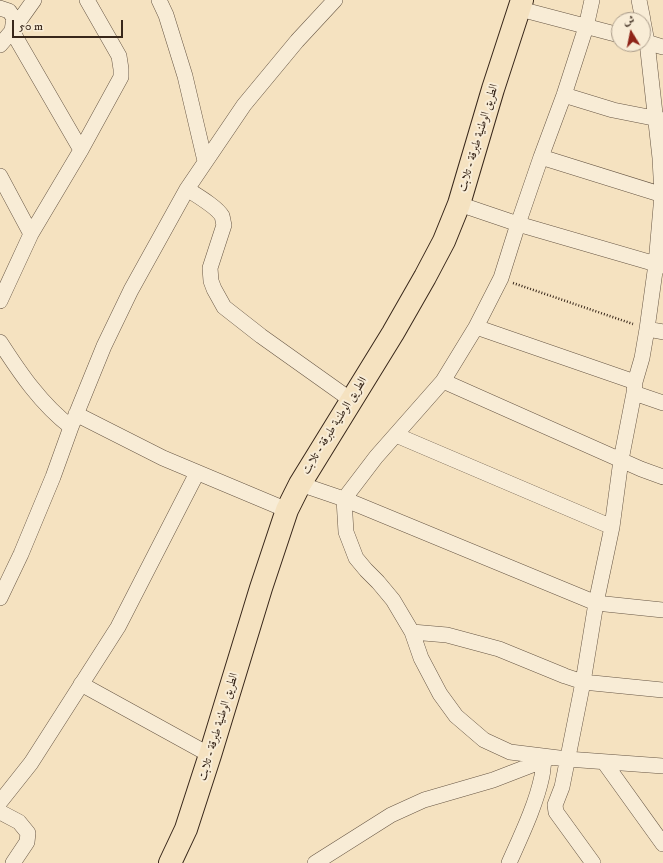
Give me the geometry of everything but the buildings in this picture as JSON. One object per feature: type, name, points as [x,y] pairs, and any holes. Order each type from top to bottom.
[{"type":"main road","name":"الطريق الوطنية طبرقة - تلابت","points":[[170,863],[186,829],[261,588],[287,510],[300,484],[393,333],[444,241],[459,204],[493,89],[521,4]]},
{"type":"street","points":[[0,45],[34,0]]},
{"type":"street","points":[[0,301],[31,234],[81,150],[121,77],[119,56],[87,0]]},
{"type":"street","points":[[159,0],[166,15],[185,76],[206,161]]},
{"type":"street","points":[[0,598],[21,554],[53,477],[73,420],[104,346],[130,290],[187,189],[244,105],[297,41],[335,0]]},
{"type":"street","points":[[592,0],[586,27],[564,95],[541,157],[500,278],[476,327],[443,381],[376,457],[344,499],[346,532],[356,558],[393,600],[412,632],[421,658],[440,694],[456,716],[484,740],[510,752],[548,759],[663,766]]},
{"type":"street","points":[[639,0],[641,12]]},
{"type":"street","points":[[521,4],[586,27],[611,33]]},
{"type":"street","points":[[0,8],[9,11],[14,18],[12,31],[81,150]]},
{"type":"street","points":[[651,44],[663,47]]},
{"type":"street","points":[[593,863],[556,812],[555,805],[562,787],[583,682],[596,603],[612,526],[621,460],[634,388],[642,358],[659,265],[662,195],[659,119],[647,52]]},
{"type":"street","points":[[564,95],[613,110],[659,119]]},
{"type":"street","points":[[541,157],[662,195]]},
{"type":"street","points":[[0,176],[31,234]]},
{"type":"street","points":[[187,189],[215,208],[221,214],[223,219],[224,225],[210,268],[211,280],[224,307],[261,336],[351,400]]},
{"type":"street","points":[[459,204],[518,224],[659,265]]},
{"type":"street","points":[[476,327],[634,388],[663,403]]},
{"type":"street","points":[[647,329],[663,332]]},
{"type":"street","points":[[0,342],[21,374],[40,398],[58,417],[73,420],[287,510]]},
{"type":"street","points":[[443,381],[641,469],[663,477]]},
{"type":"street","points":[[396,435],[612,526]]},
{"type":"street","points":[[0,802],[31,763],[118,627],[197,473]]},
{"type":"street","points":[[300,484],[344,499],[596,603],[663,610]]},
{"type":"street","points":[[412,632],[447,635],[499,649],[583,682],[663,690]]},
{"type":"street","points":[[81,684],[210,755]]},
{"type":"street","points":[[315,863],[391,815],[424,800],[493,780],[548,759]]},
{"type":"street","points":[[508,863],[522,834],[548,759]]},
{"type":"street","points":[[604,762],[663,844]]},
{"type":"street","points":[[0,812],[19,822],[28,833],[27,842],[13,863]]},
{"type":"path","points":[[500,278],[647,329]]}]
